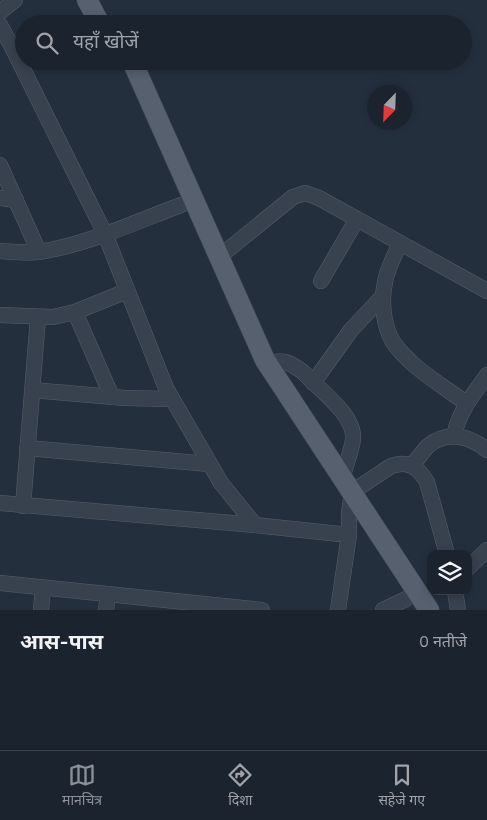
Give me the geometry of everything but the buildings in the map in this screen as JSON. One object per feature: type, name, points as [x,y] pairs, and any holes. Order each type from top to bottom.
[{"type":"main road","points":[[87,0],[95,15]]},
{"type":"main road","points":[[103,0],[110,15]]},
{"type":"main road","points":[[121,70],[253,366],[410,605]]},
{"type":"main road","points":[[136,70],[268,365],[430,610]]},
{"type":"street","points":[[0,12],[15,0]]},
{"type":"street","points":[[0,25],[15,53]]},
{"type":"street","points":[[23,70],[105,234],[171,399],[221,483],[255,525]]},
{"type":"street","points":[[0,165],[39,252]]},
{"type":"street","points":[[219,257],[293,197],[300,194],[312,194],[487,291]]},
{"type":"street","points":[[0,198],[16,200]]},
{"type":"street","points":[[0,251],[39,252],[50,250],[105,234],[181,205]]},
{"type":"street","points":[[321,281],[357,219]]},
{"type":"street","points":[[400,243],[385,280],[382,297],[384,313],[392,341],[410,361],[466,403]]},
{"type":"street","points":[[0,315],[54,317],[75,312],[127,291]]},
{"type":"street","points":[[313,383],[351,330],[382,297]]},
{"type":"street","points":[[75,312],[112,397]]},
{"type":"street","points":[[23,506],[38,317]]},
{"type":"street","points":[[268,365],[274,362],[285,361],[303,372],[345,415],[352,427],[353,439],[347,485],[349,535],[338,610]]},
{"type":"street","points":[[454,436],[456,422],[466,403],[487,375]]},
{"type":"street","points":[[32,390],[112,397],[171,399]]},
{"type":"street","points":[[412,465],[429,446],[445,437],[454,436],[470,439],[486,448]]},
{"type":"street","points":[[27,448],[209,464]]},
{"type":"street","points":[[347,485],[391,466],[398,464],[412,465],[422,474],[427,482],[446,550]]},
{"type":"street","points":[[0,504],[255,525],[349,535]]},
{"type":"street","points":[[472,564],[487,550]]},
{"type":"street","points":[[0,583],[262,610]]},
{"type":"street","points":[[41,610],[43,588]]},
{"type":"street","points":[[106,610],[108,594]]},
{"type":"street","points":[[456,595],[458,610]]},
{"type":"street","points":[[383,610],[410,605]]}]
